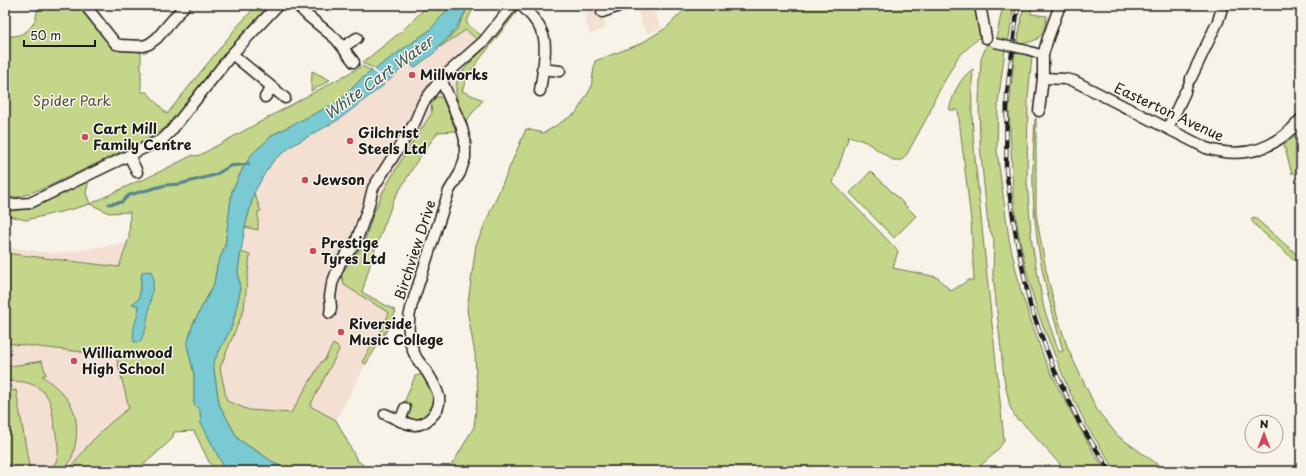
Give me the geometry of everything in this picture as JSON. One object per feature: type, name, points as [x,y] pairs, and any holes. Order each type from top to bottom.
[{"type":"street","points":[[85,5],[116,44],[143,46],[149,44],[157,38],[185,5]]},
{"type":"street","points":[[5,205],[30,203],[162,139],[171,131],[232,54],[278,5]]},
{"type":"street","points":[[297,5],[336,39],[354,62]]},
{"type":"street","points":[[330,313],[332,307],[330,297],[332,284],[340,263],[356,242],[368,208],[373,188],[414,124],[423,103],[442,79],[484,41],[513,5]]},
{"type":"street","points":[[521,5],[535,20],[543,34],[545,42],[540,91]]},
{"type":"street","points":[[602,12],[622,5]]},
{"type":"street","points":[[980,5],[991,41],[1043,55]]},
{"type":"street","points":[[1039,111],[1043,78],[1043,55],[1060,5]]},
{"type":"street","points":[[1168,128],[1218,21],[1223,5]]},
{"type":"street","points":[[343,47],[357,38]]},
{"type":"street","points":[[232,54],[285,98]]},
{"type":"street","points":[[542,70],[560,71]]},
{"type":"street","name":"Easterton Avenue","points":[[1043,78],[1074,81],[1206,148],[1220,152],[1247,152],[1260,149],[1281,139],[1301,119]]},
{"type":"street","name":"Birchview Drive","points":[[385,414],[409,425],[418,426],[432,416],[439,404],[439,398],[435,385],[416,356],[409,336],[408,326],[410,310],[449,190],[460,173],[464,158],[465,140],[461,125],[442,79]]},
{"type":"street","points":[[265,97],[272,88]]},
{"type":"street","points":[[129,155],[137,172]]},
{"type":"street","points":[[400,420],[405,408]]},
{"type":"shaded area","points":[[642,5],[652,5],[661,29],[647,33],[645,26],[643,27],[636,7]]},
{"type":"shaded area","points":[[600,10],[607,28],[590,34],[584,15]]},
{"type":"shaded area","points":[[466,30],[478,41],[482,50],[465,68],[459,77],[456,89],[442,97],[436,97],[432,105],[432,113],[403,157],[374,212],[363,246],[341,274],[344,285],[390,313],[363,362],[366,364],[336,420],[309,406],[297,403],[292,413],[249,410],[227,401],[220,368],[244,309],[250,255],[241,252],[245,227],[254,193],[265,173],[274,160],[293,145],[338,120],[370,96],[409,62],[414,67],[438,50],[437,49]]},
{"type":"shaded area","name":"Williamwood High School","points":[[132,242],[144,422],[94,471],[5,471],[5,243],[7,247],[60,253]]},
{"type":"green space","name":"Spider Park","points":[[37,5],[77,5],[111,45],[122,50],[141,52],[141,92],[147,92],[167,114],[236,28],[257,5],[269,5],[230,48],[167,127],[146,140],[49,186],[20,197],[5,197],[5,35],[18,35],[29,29],[36,18]]},
{"type":"green space","points":[[428,5],[450,5],[430,30],[375,69],[362,63],[402,31]]},
{"type":"green space","points":[[469,5],[475,5],[466,23],[482,36],[478,41],[466,30],[437,49],[457,29]]},
{"type":"green space","points":[[689,5],[976,5],[981,36],[958,57],[934,100],[930,112],[907,154],[902,160],[893,160],[866,142],[849,136],[833,183],[898,251],[893,268],[937,277],[951,291],[969,280],[974,280],[971,221],[958,110],[949,110],[960,82],[973,69],[972,107],[976,169],[1004,440],[995,453],[974,471],[447,471],[474,427],[478,390],[475,354],[467,310],[476,245],[526,129],[544,133],[576,113],[591,88],[595,61],[640,44],[666,28]]},
{"type":"green space","points":[[1003,5],[1014,5],[1008,44],[996,39]]},
{"type":"green space","points":[[1024,5],[1032,5],[1031,14],[1047,16],[1044,29],[1039,38],[1030,42],[1017,44]]},
{"type":"green space","points":[[513,13],[516,13],[469,73],[462,91],[483,100],[466,121],[456,96],[456,86],[459,78],[470,63],[495,37]]},
{"type":"green space","points":[[987,44],[1005,50],[998,103],[997,151],[1009,239],[1021,292],[1044,358],[1093,452],[1106,471],[1066,471],[1020,420],[1017,420],[1010,407],[1004,378],[993,274],[994,239],[988,226],[980,144],[979,101],[981,59]]},
{"type":"green space","points":[[1015,50],[1032,57],[1028,97],[1027,181],[1032,244],[1044,309],[1059,352],[1063,351],[1043,275],[1034,215],[1033,174],[1036,118],[1036,214],[1046,270],[1057,315],[1068,349],[1097,410],[1118,436],[1166,471],[1116,471],[1088,428],[1068,388],[1037,311],[1018,230],[1013,192],[1009,109]]},
{"type":"green space","points":[[362,66],[372,71],[361,79],[340,101],[274,134],[252,154],[243,168],[232,191],[225,246],[217,266],[214,284],[193,324],[187,345],[194,374],[194,404],[200,410],[201,423],[226,471],[216,471],[209,462],[194,431],[174,432],[172,439],[137,471],[68,471],[90,443],[109,424],[129,408],[116,356],[5,343],[5,253],[119,267],[129,238],[130,212],[109,213],[90,204],[193,155],[200,155]],"holes":[[[142,272],[139,342],[139,306],[133,304],[139,299]]]},
{"type":"green space","points":[[312,71],[330,80],[311,91]]},
{"type":"green space","points":[[436,97],[442,97],[456,131],[438,132],[417,161],[394,199],[373,255],[362,292],[396,311],[388,328],[366,364],[362,362],[384,325],[389,313],[344,285],[341,274],[363,246],[374,212],[383,192],[403,157],[432,113],[431,105]]},
{"type":"green space","points":[[1301,131],[1301,167],[1292,174],[1284,145]]},
{"type":"green space","points":[[871,171],[916,216],[894,238],[850,193]]},
{"type":"green space","points":[[89,180],[86,193],[90,204],[26,220],[9,216],[6,209],[29,208]]},
{"type":"green space","points":[[254,193],[261,211],[258,212],[258,230],[245,227]]},
{"type":"green space","points":[[1254,217],[1301,258],[1301,266],[1257,227],[1251,220]]},
{"type":"green space","points":[[241,252],[250,255],[244,309],[220,368],[227,401],[249,410],[291,413],[333,344],[338,347],[339,350],[310,406],[336,420],[357,460],[371,471],[287,471],[238,439],[219,404],[213,363],[232,326],[240,292],[238,270]]},
{"type":"green space","points":[[42,361],[46,375],[42,376],[65,397],[71,405],[76,421],[77,430],[75,448],[64,471],[47,471],[56,462],[58,455],[58,446],[51,406],[48,399],[39,388],[33,385],[12,381],[5,382],[5,367]]},
{"type":"green space","points":[[422,374],[430,386],[434,400],[432,409],[426,417],[417,420],[408,417],[409,413],[404,403],[415,376]]},
{"type":"green space","points":[[16,390],[30,471],[5,471],[5,392]]},
{"type":"water","points":[[450,5],[469,5],[452,33],[437,48],[438,50],[414,68],[409,62],[387,82],[375,69],[430,30]]},
{"type":"water","points":[[372,71],[384,85],[338,120],[293,145],[274,160],[254,193],[245,227],[238,270],[240,292],[232,326],[213,363],[219,404],[238,439],[287,471],[226,471],[201,423],[200,410],[194,404],[194,374],[187,345],[193,324],[214,284],[217,266],[225,246],[232,191],[243,168],[252,154],[274,134],[340,101],[361,79]]},
{"type":"water","points":[[151,271],[154,279],[146,328],[140,342],[134,342],[133,333],[139,306],[132,304],[139,299],[142,272]]},
{"type":"waterway","points":[[109,204],[122,202],[129,195],[166,185],[180,184],[215,175],[230,166],[249,164]]},
{"type":"railway","points":[[1018,5],[1007,93],[1006,171],[1016,236],[1030,305],[1053,367],[1080,424],[1110,471]]},
{"type":"place","name":"Millworks","points":[[412,75]]},
{"type":"place","name":"Cart Mill Family Centre","points":[[85,137]]},
{"type":"place","name":"Gilchrist Steels Ltd","points":[[350,141]]},
{"type":"place","name":"Jewson","points":[[305,180]]},
{"type":"place","name":"Prestige Tyres Ltd","points":[[313,251]]},
{"type":"place","name":"Riverside Music College","points":[[341,332]]},
{"type":"place","name":"Williamwood High School","points":[[74,361]]},
{"type":"water label","name":"White Cart Water","points":[[379,78]]}]
